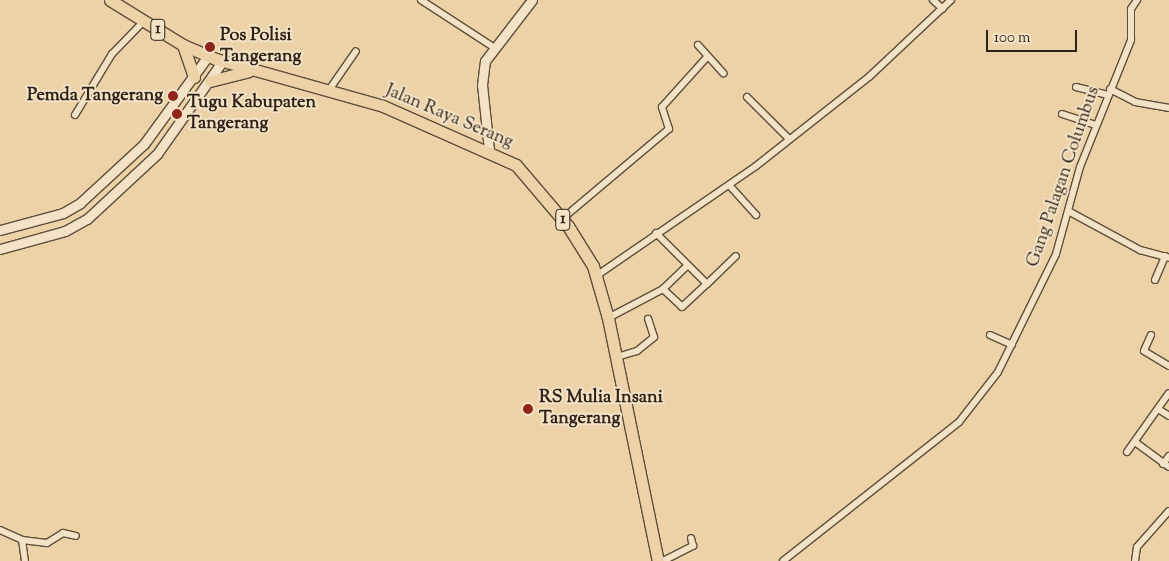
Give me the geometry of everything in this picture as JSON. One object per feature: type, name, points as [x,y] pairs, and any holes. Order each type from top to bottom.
[{"type":"highway","name":"Jalan Raya Serang","points":[[116,1],[183,45],[222,62],[249,72],[330,90],[419,120],[488,150],[516,166],[562,219],[596,276],[617,357],[658,561]]},
{"type":"highway","points":[[183,45],[194,77]]},
{"type":"highway","points":[[210,81],[249,72]]},
{"type":"main road","points":[[488,150],[482,84],[485,61],[532,0]]},
{"type":"main road","points":[[0,230],[64,213],[80,203],[144,144],[208,56]]},
{"type":"main road","points":[[0,249],[66,231],[87,219],[157,154],[222,62]]},
{"type":"main road","points":[[80,203],[87,219]]},
{"type":"street","points":[[421,0],[495,48]]},
{"type":"street","points":[[933,0],[943,9]]},
{"type":"street","points":[[596,276],[656,233],[730,186],[870,76],[951,0]]},
{"type":"street","name":"Gang Palagan Columbus","points":[[783,561],[959,422],[998,372],[1056,254],[1070,212],[1070,198],[1095,125],[1131,40],[1131,9],[1137,0]]},
{"type":"street","points":[[75,115],[112,54],[144,21]]},
{"type":"street","points":[[698,45],[723,73]]},
{"type":"street","points":[[330,90],[356,50]]},
{"type":"street","points":[[562,219],[669,129],[662,107],[707,57]]},
{"type":"street","points":[[1076,87],[1110,92],[1135,102],[1169,108]]},
{"type":"street","points":[[747,97],[789,139]]},
{"type":"street","points":[[1062,114],[1095,125]]},
{"type":"street","points":[[730,186],[756,215]]},
{"type":"street","points":[[1070,212],[1140,250],[1167,257],[1155,280]]},
{"type":"street","points":[[656,233],[706,284]]},
{"type":"street","points":[[663,289],[682,307],[736,256]]},
{"type":"street","points":[[608,318],[663,289],[687,266]]},
{"type":"street","points":[[617,357],[637,351],[654,337],[648,319]]},
{"type":"street","points":[[990,335],[1012,346]]},
{"type":"street","points":[[1151,335],[1144,351],[1169,366]]},
{"type":"street","points":[[1127,452],[1169,393]]},
{"type":"street","points":[[1158,409],[1169,416]]},
{"type":"street","points":[[1135,442],[1166,466],[1169,456]]},
{"type":"street","points":[[1135,561],[1136,547],[1169,511]]},
{"type":"street","points":[[0,530],[22,540],[47,543],[63,533],[76,536]]},
{"type":"street","points":[[663,561],[693,546],[691,538]]},
{"type":"street","points":[[22,540],[25,561]]},
{"type":"place","name":"Pos Polisi Tangerang","points":[[210,47]]},
{"type":"place","name":"Pemda Tangerang","points":[[173,96]]},
{"type":"place","name":"Tugu Kabupaten Tangerang","points":[[177,114]]},
{"type":"place","name":"RS Mulia Insani Tangerang","points":[[528,409]]}]
